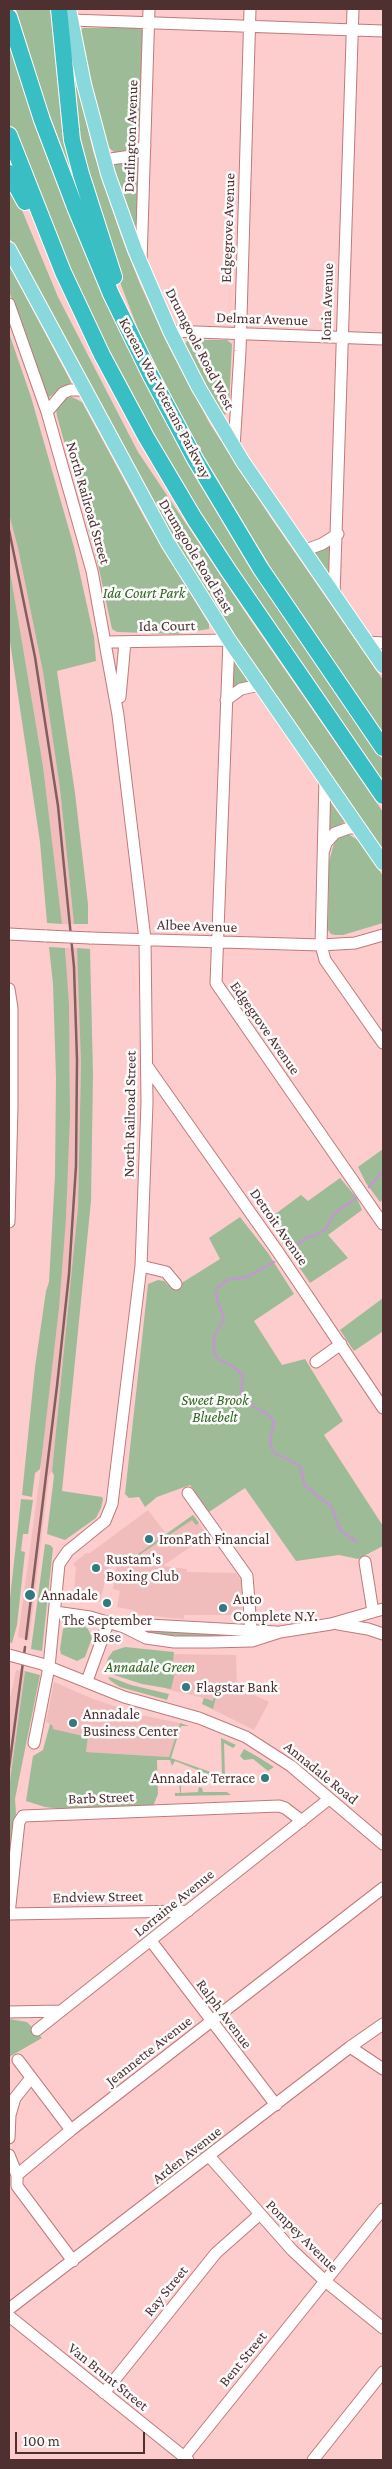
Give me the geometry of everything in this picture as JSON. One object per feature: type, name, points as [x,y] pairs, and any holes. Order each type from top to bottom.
[{"type":"highway","points":[[59,9],[68,107],[74,147],[137,348]]},
{"type":"highway","name":"Korean War Veterans Parkway","points":[[9,16],[63,178],[92,251],[137,348],[180,432],[228,516],[286,608],[383,748]]},
{"type":"highway","points":[[9,135],[52,245],[76,300]]},
{"type":"highway","points":[[9,173],[131,410],[194,518],[383,796]]},
{"type":"main road","name":"Drumgoole Road West","points":[[70,15],[84,84],[104,160],[140,264],[170,331],[199,388],[234,448],[383,666]]},
{"type":"main road","name":"Drumgoole Road East","points":[[9,249],[164,536],[229,640],[383,863]]},
{"type":"street","name":"Darlington Avenue","points":[[140,264],[149,9]]},
{"type":"street","name":"Edgegrove Avenue","points":[[234,448],[240,333],[250,9]]},
{"type":"street","name":"Ionia Avenue","points":[[334,596],[338,534],[341,337],[352,9]]},
{"type":"street","points":[[70,15],[150,22],[383,31]]},
{"type":"street","points":[[104,160],[131,156],[145,145]]},
{"type":"street","name":"North Railroad Street","points":[[9,304],[47,412],[90,562],[118,715],[145,939],[147,1066],[141,1266],[110,1512],[105,1521],[62,1557],[59,1564],[54,1612]]},
{"type":"street","name":"Delmar Avenue","points":[[170,331],[383,339]]},
{"type":"street","points":[[47,412],[63,393],[70,390],[84,390]]},
{"type":"street","points":[[304,551],[322,544],[338,534]]},
{"type":"street","name":"Edgegrove Avenue","points":[[229,640],[216,983],[383,1224]]},
{"type":"street","name":"Ida Court","points":[[106,642],[229,640]]},
{"type":"street","name":"North Railroad Street","points":[[118,715],[125,642]]},
{"type":"street","points":[[367,642],[383,643]]},
{"type":"street","points":[[226,700],[241,689],[260,685]]},
{"type":"street","points":[[325,778],[321,945],[326,960],[383,1043]]},
{"type":"street","points":[[323,852],[326,843],[335,833],[345,828],[359,828]]},
{"type":"street","name":"Albee Avenue","points":[[9,934],[321,945],[355,943],[383,935]]},
{"type":"street","points":[[9,989],[12,1008],[9,1222]]},
{"type":"street","name":"Detroit Avenue","points":[[147,1066],[278,1252],[383,1408]]},
{"type":"street","points":[[141,1266],[166,1272],[176,1284]]},
{"type":"street","points":[[316,1362],[340,1344]]},
{"type":"street","points":[[188,1493],[247,1576],[252,1641]]},
{"type":"street","points":[[34,1743],[54,1612],[87,1616],[124,1627],[146,1638],[174,1642],[252,1641],[280,1632],[331,1624],[378,1610],[365,1562]]},
{"type":"street","points":[[87,1681],[108,1623]]},
{"type":"street","points":[[331,1624],[352,1626],[383,1634]]},
{"type":"street","points":[[124,1627],[149,1625],[280,1632]]},
{"type":"street","name":"Annadale Road","points":[[9,1655],[46,1666],[124,1697],[199,1718],[246,1737],[291,1766],[383,1844]]},
{"type":"street","name":"Lorraine Avenue","points":[[37,2030],[329,1799]]},
{"type":"street","name":"Barb Street","points":[[9,1914],[19,1822],[23,1816],[279,1806],[285,1808],[302,1821]]},
{"type":"street","name":"Jeannette Avenue","points":[[17,2175],[71,2130],[383,1888]]},
{"type":"street","name":"Endview Street","points":[[9,1914],[188,1911]]},
{"type":"street","name":"Ralph Avenue","points":[[150,1941],[210,2022],[276,2105]]},
{"type":"street","points":[[9,2012],[60,2011]]},
{"type":"street","name":"Arden Avenue","points":[[9,2309],[350,2047],[383,2024]]},
{"type":"street","points":[[350,2047],[383,2069]]},
{"type":"street","points":[[18,2060],[71,2130]]},
{"type":"street","points":[[9,2138],[10,2115],[14,2098],[31,2078]]},
{"type":"street","points":[[9,2155],[17,2175],[17,2186],[73,2261]]},
{"type":"street","name":"Pompey Avenue","points":[[210,2156],[259,2215],[325,2281],[383,2328]]},
{"type":"street","name":"Bent Street","points":[[186,2458],[383,2209]]},
{"type":"street","name":"Ray Street","points":[[104,2393],[216,2252],[259,2215]]},
{"type":"street","name":"Van Brunt Street","points":[[9,2316],[186,2458]]},
{"type":"street","points":[[313,2460],[383,2372]]},
{"type":"shaded area","points":[[9,514],[18,548],[43,672],[60,789],[74,924],[62,924],[43,766],[9,565]]},
{"type":"shaded area","points":[[65,948],[77,948],[80,1002],[81,1063],[78,1207],[52,1471],[49,1476],[29,1640],[18,1637],[40,1475],[66,1219],[70,1072]]},
{"type":"shaded area","points":[[148,1510],[166,1534],[193,1515],[207,1535],[163,1566],[187,1569],[187,1572],[236,1573],[241,1580],[242,1615],[184,1615],[184,1619],[133,1614],[133,1610],[117,1607],[120,1591],[113,1589],[118,1559],[111,1558],[100,1602],[84,1598],[74,1590],[76,1568],[73,1564]]},
{"type":"shaded area","points":[[174,1654],[236,1655],[237,1687],[269,1702],[254,1730],[202,1704],[204,1698],[166,1689]]},
{"type":"shaded area","points":[[16,1670],[25,1671],[9,1788],[9,1704]]},
{"type":"shaded area","points":[[54,1682],[93,1699],[130,1711],[129,1714],[135,1716],[146,1716],[180,1723],[169,1757],[86,1752],[88,1737],[53,1729],[53,1726],[46,1722]]},
{"type":"green space","points":[[16,9],[54,9],[80,192],[78,192],[45,103]]},
{"type":"green space","points":[[65,27],[93,151],[120,233],[140,284],[170,349],[210,424],[271,518],[383,680],[383,734],[298,611],[232,507],[192,438],[142,340],[106,245],[82,169]]},
{"type":"green space","points":[[83,28],[138,28],[145,31],[140,124],[134,143],[125,152],[114,152],[108,147],[87,69],[80,31]]},
{"type":"green space","points":[[9,43],[61,194],[122,336],[198,479],[289,624],[383,760],[383,787],[183,491],[88,312],[19,152],[9,122]]},
{"type":"green space","points":[[136,158],[141,160],[137,224],[135,226],[133,225],[113,168],[115,164]]},
{"type":"green space","points":[[9,179],[58,297],[138,452],[249,618],[383,812],[383,852],[231,632],[156,510],[9,237]]},
{"type":"green space","points":[[9,265],[71,382],[70,386],[60,389],[48,398],[46,398],[9,291]]},
{"type":"green space","points":[[9,333],[31,397],[74,547],[94,637],[96,661],[57,671],[75,793],[88,904],[88,924],[74,924],[60,789],[43,672],[18,548],[9,514]]},
{"type":"green space","points":[[188,340],[227,340],[232,344],[229,406],[225,415],[220,413],[184,345]]},
{"type":"green space","name":"Ida Court Park","points":[[72,397],[82,402],[145,519],[209,624],[209,629],[176,634],[117,632],[112,629],[97,560],[57,416],[56,409],[65,398]]},
{"type":"green space","points":[[331,546],[330,573],[327,573],[314,553]]},
{"type":"green space","points":[[9,565],[43,766],[62,924],[47,923],[40,842],[9,635]]},
{"type":"green space","points":[[234,661],[248,681],[233,689],[228,685]]},
{"type":"green space","points":[[331,803],[345,822],[330,830],[329,804]]},
{"type":"green space","points":[[348,834],[358,840],[383,876],[383,923],[343,935],[335,935],[331,934],[328,930],[329,862],[335,839]]},
{"type":"green space","points":[[49,947],[65,948],[69,1005],[70,1116],[66,1219],[59,1308],[40,1469],[35,1473],[32,1497],[22,1495],[35,1367],[49,1282],[55,1176],[56,1078],[53,984]]},
{"type":"green space","points":[[77,948],[90,949],[93,1074],[91,1201],[62,1491],[102,1497],[103,1499],[96,1518],[65,1540],[47,1534],[78,1207],[81,1063]]},
{"type":"green space","points":[[383,1149],[383,1200],[380,1202],[366,1183],[358,1167]]},
{"type":"green space","points":[[340,1178],[357,1198],[362,1210],[328,1235],[348,1258],[310,1283],[267,1220],[301,1195],[308,1201]]},
{"type":"green space","name":"Sweet Brook Bluebelt","points":[[240,1217],[268,1253],[294,1294],[254,1321],[282,1365],[305,1359],[343,1421],[324,1435],[383,1526],[383,1546],[358,1559],[339,1555],[296,1561],[245,1488],[209,1512],[190,1485],[157,1497],[145,1507],[139,1497],[129,1498],[125,1494],[148,1284],[158,1280],[164,1281],[172,1289],[220,1259],[209,1238]]},
{"type":"green space","points":[[383,1298],[383,1334],[382,1332],[354,1351],[340,1330]]},
{"type":"green space","points":[[21,1499],[33,1500],[28,1534],[23,1534],[21,1551],[25,1552],[17,1625],[12,1643],[9,1642],[9,1607]]},
{"type":"green space","points":[[193,1515],[199,1523],[196,1525],[192,1520],[138,1554]]},
{"type":"green space","points":[[45,1544],[53,1548],[42,1651],[31,1649]]},
{"type":"green space","name":"Annadale Green","points":[[79,1623],[88,1629],[92,1638],[85,1657],[77,1661],[61,1654],[60,1649],[63,1629],[69,1625]]},
{"type":"green space","points":[[149,1630],[233,1633],[247,1637],[189,1637],[150,1633]]},
{"type":"green space","name":"Annadale Green","points":[[125,1647],[174,1652],[173,1662],[177,1664],[171,1689],[142,1684],[111,1674],[106,1664],[108,1658],[113,1651]]},
{"type":"green space","points":[[25,1671],[40,1675],[15,1799],[16,1813],[9,1863],[9,1788]]},
{"type":"green space","points":[[110,1677],[131,1685],[169,1694],[167,1700],[120,1687],[108,1678]]},
{"type":"green space","points":[[218,1682],[233,1686],[229,1693],[218,1689],[213,1709],[202,1704],[204,1698],[213,1701]]},
{"type":"green space","points":[[180,1723],[189,1726],[181,1726],[171,1758],[222,1776],[221,1738],[236,1745],[233,1748],[224,1743],[225,1776],[230,1777],[230,1779],[223,1780],[222,1777],[210,1773],[207,1780],[208,1774],[175,1761],[172,1766],[170,1760],[157,1760],[158,1794],[153,1806],[61,1809],[45,1807],[26,1801],[33,1756],[43,1750],[50,1724],[53,1726],[53,1729],[88,1737],[86,1752],[169,1757]]},
{"type":"green space","points":[[244,1749],[274,1767],[268,1771],[253,1759],[244,1760],[240,1756]]},
{"type":"green space","points":[[175,1777],[181,1780],[181,1793],[198,1792],[199,1787],[202,1788],[203,1792],[227,1792],[231,1795],[175,1796],[175,1793],[180,1793],[179,1780],[174,1780]]},
{"type":"green space","points":[[9,2019],[27,2022],[42,2038],[9,2057]]},
{"type":"waterway","points":[[369,1187],[383,1171]]},
{"type":"waterway","points":[[289,1251],[306,1238],[326,1229],[334,1214],[356,1198]]},
{"type":"waterway","points":[[274,1262],[247,1277],[227,1280],[217,1288],[216,1296],[224,1319],[214,1337],[214,1351],[218,1359],[232,1366],[243,1375],[241,1394],[245,1402],[268,1414],[274,1421],[270,1442],[273,1452],[300,1466],[305,1486],[331,1506],[340,1530],[357,1542]]},
{"type":"railway","points":[[9,530],[35,657],[58,806],[74,967],[77,1060],[76,1166],[69,1274],[26,1639]]},
{"type":"railway","points":[[9,1768],[25,1647]]},
{"type":"place","name":"IronPath Financial","points":[[149,1539]]},
{"type":"place","name":"Rustam's Boxing Club","points":[[96,1568]]},
{"type":"place","name":"Annadale","points":[[30,1595]]},
{"type":"place","name":"The September Rose","points":[[107,1603]]},
{"type":"place","name":"Auto Complete N.Y.","points":[[223,1608]]},
{"type":"place","name":"Flagstar Bank","points":[[186,1687]]},
{"type":"place","name":"Annadale Business Center","points":[[73,1723]]},
{"type":"place","name":"Annadale Terrace","points":[[265,1778]]}]
